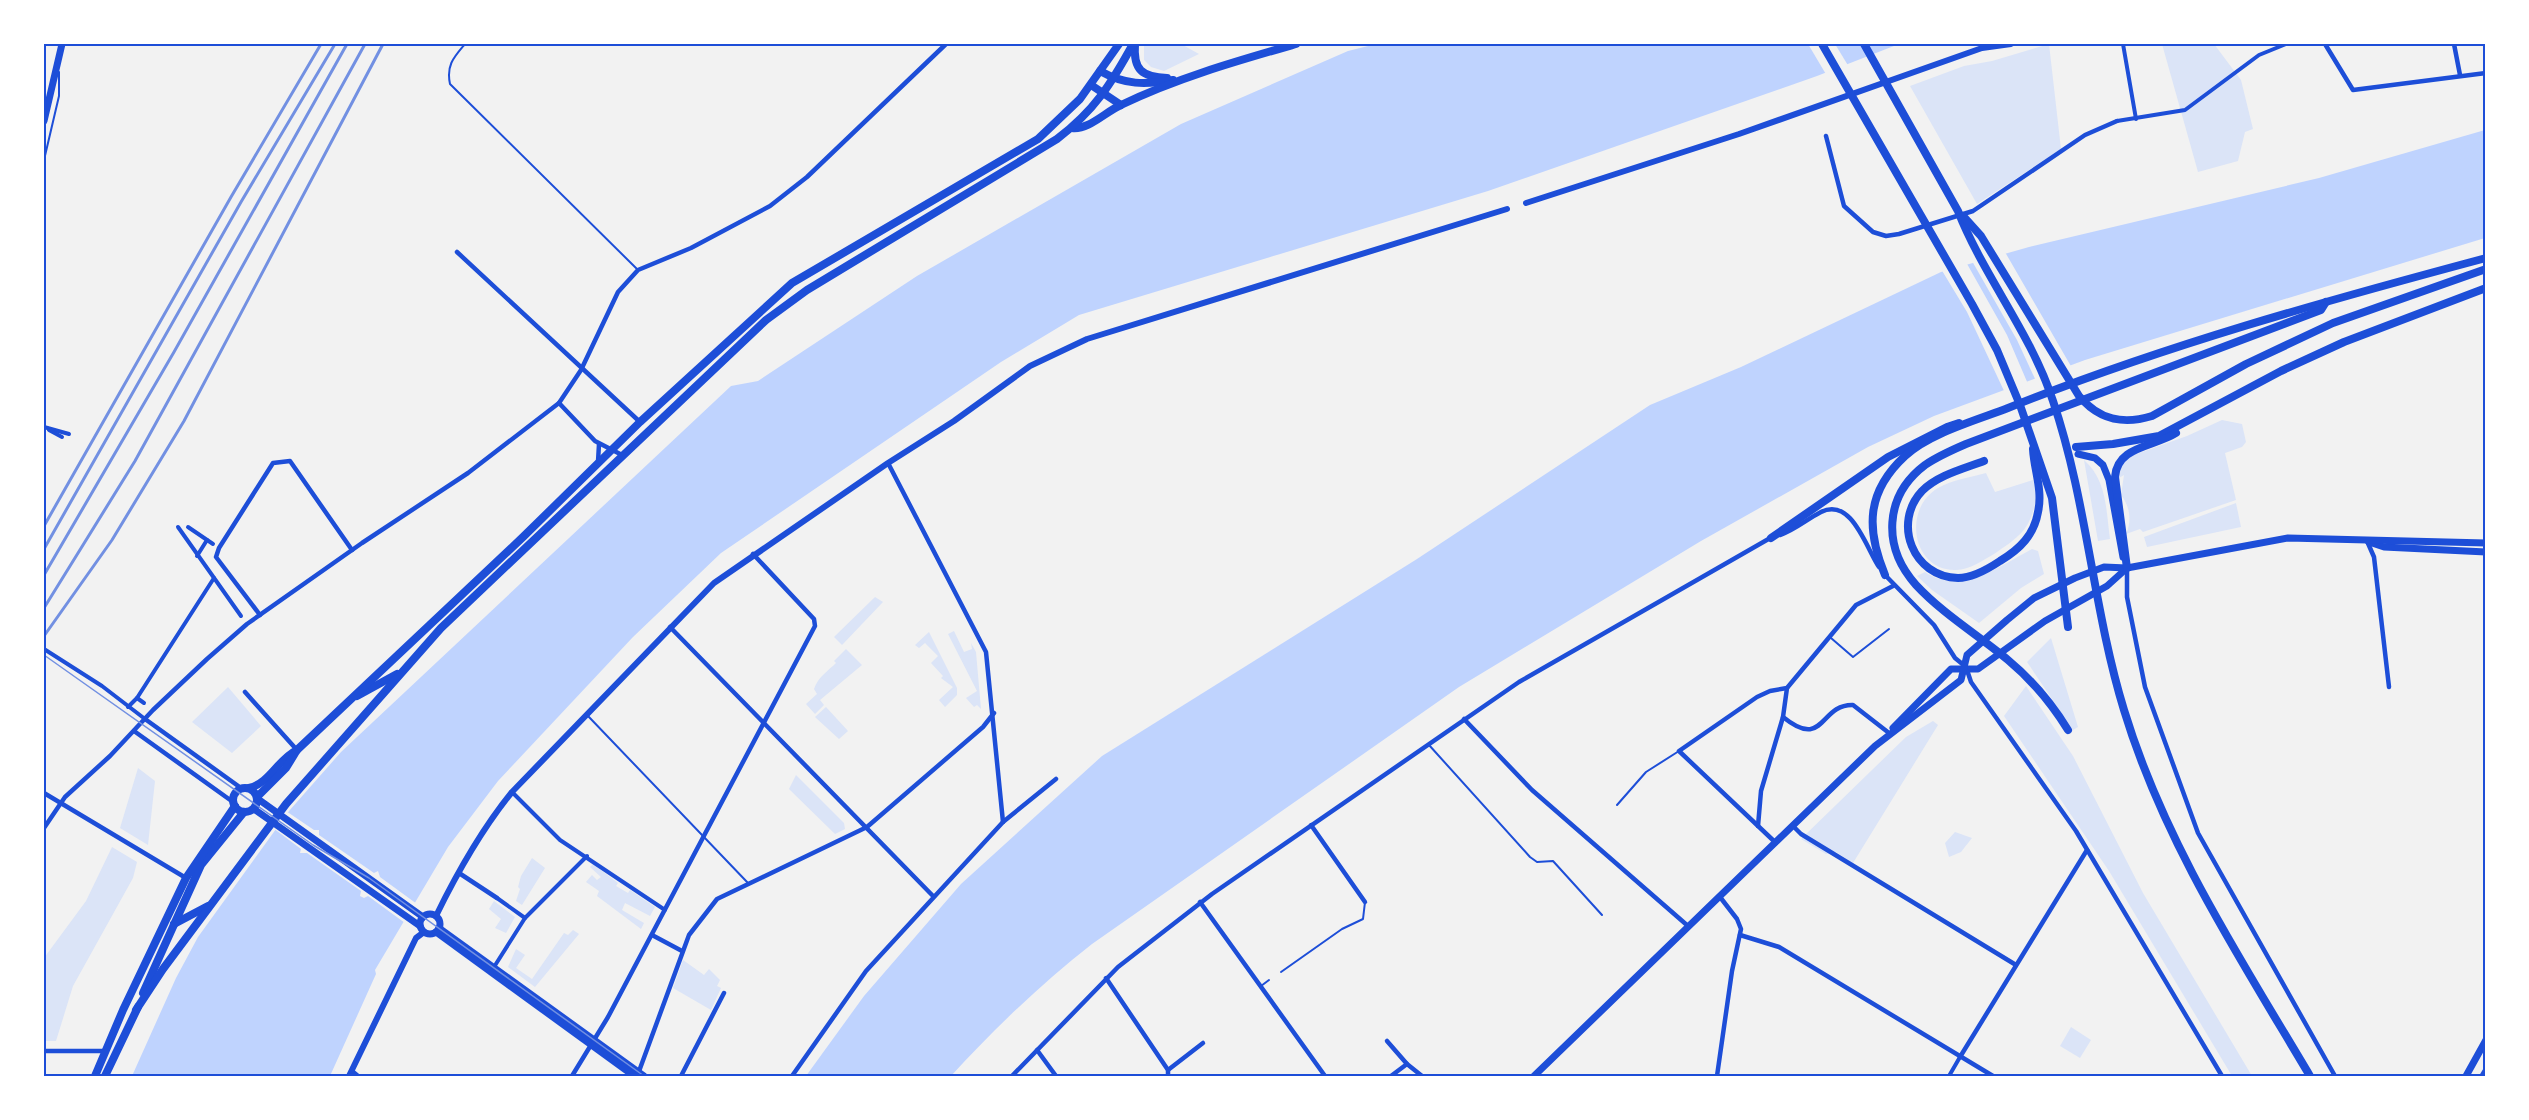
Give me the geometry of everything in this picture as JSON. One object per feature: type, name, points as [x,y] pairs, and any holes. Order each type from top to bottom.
[{"type":"highway","points":[[1822,44],[1997,350],[2032,433],[2052,498],[2068,627]]},
{"type":"highway","points":[[1864,44],[1958,211],[1968,236],[2036,357],[2053,401],[2071,473],[2099,610],[2123,709],[2166,822],[2203,894],[2310,1077]]},
{"type":"highway","points":[[1958,211],[1981,236],[2079,396],[2101,415],[2129,421],[2152,416],[2247,364],[2333,323],[2486,269]]},
{"type":"highway","points":[[2068,730],[2035,686],[2009,661],[1924,592],[1901,563],[1892,536],[1894,507],[1905,484],[1934,459],[1966,444],[2321,310],[2326,302]]},
{"type":"highway","points":[[1984,462],[1936,480],[1923,491],[1911,508],[1907,524],[1910,544],[1924,564],[1936,572],[1958,578],[1973,575],[2016,551],[2029,536],[2037,517],[2040,498],[2032,433]]},
{"type":"main road","points":[[44,121],[62,44]]},
{"type":"main road","points":[[254,809],[257,798],[286,768],[297,750],[639,422],[792,283],[1038,139],[1067,114],[1091,85],[1119,44]]},
{"type":"main road","points":[[1134,44],[1136,64],[1143,73],[1151,77],[1183,78]]},
{"type":"main road","points":[[136,1010],[163,969],[286,804],[375,705],[403,670],[477,595],[750,335],[799,295],[1071,128],[1104,94],[1134,44]]},
{"type":"main road","points":[[1071,128],[1080,129],[1121,105],[1183,78],[1296,44]]},
{"type":"main road","points":[[1100,71],[1114,79],[1148,84],[1183,78]]},
{"type":"main road","points":[[1091,85],[1121,105]]},
{"type":"main road","points":[[1885,575],[1874,546],[1871,522],[1876,500],[1884,480],[1914,449],[2036,396],[2203,339],[2486,258]]},
{"type":"main road","points":[[2077,450],[2159,436],[2201,416],[2281,371],[2344,342],[2486,288]]},
{"type":"main road","points":[[1771,538],[1902,449],[1947,427],[1987,416]]},
{"type":"main road","points":[[2127,568],[2115,477],[2118,463],[2130,452],[2167,439],[2201,416]]},
{"type":"main road","points":[[639,422],[643,436]]},
{"type":"main road","points":[[2077,450],[2096,458],[2107,472],[2120,546],[2127,568]]},
{"type":"main road","points":[[1534,1077],[1889,733],[1961,680],[1966,667],[1967,655],[2034,598],[2104,567],[2127,568],[2288,538],[2367,541],[2382,538],[2486,543]]},
{"type":"main road","points":[[2367,541],[2384,547],[2486,552]]},
{"type":"main road","points":[[1889,733],[1903,715],[1951,669],[1966,667],[1978,669],[2045,621],[2107,586],[2127,568]]},
{"type":"main road","points":[[375,705],[380,685],[392,661]]},
{"type":"main road","points":[[351,699],[380,685],[403,670]]},
{"type":"main road","points":[[95,1077],[186,878],[234,804],[235,794],[245,788],[259,785],[289,754],[297,750]]},
{"type":"main road","points":[[245,788],[420,915],[436,916],[438,930],[638,1075]]},
{"type":"main road","points":[[234,804],[244,812]]},
{"type":"main road","points":[[105,1077],[201,866],[244,812],[254,809]]},
{"type":"main road","points":[[254,809],[422,929],[431,934],[438,930]]},
{"type":"main road","points":[[154,948],[176,922],[212,903]]},
{"type":"main road","points":[[420,915],[422,929]]},
{"type":"main road","points":[[438,930],[493,968],[592,1043]]},
{"type":"main road","points":[[2466,1077],[2486,1040]]},
{"type":"main road","points":[[2482,1077],[2486,1071]]},
{"type":"street","points":[[44,828],[60,803],[145,719],[207,659],[260,615],[352,550],[468,473],[559,403],[581,370],[618,292],[638,270],[691,248],[770,206],[807,177],[946,44]]},
{"type":"street","points":[[1526,203],[1749,131],[1982,48],[2011,44]]},
{"type":"street","points":[[2123,44],[2136,118]]},
{"type":"street","points":[[1826,136],[1844,206],[1873,232],[1886,236],[1967,214],[2085,135],[2117,121],[2176,113],[2193,106],[2250,62],[2286,44]]},
{"type":"street","points":[[2325,44],[2353,90],[2486,73]]},
{"type":"street","points":[[2454,44],[2460,75]]},
{"type":"street","points":[[436,916],[496,812],[512,792],[714,583],[753,554],[954,421],[1030,366],[1087,339],[1507,209]]},
{"type":"street","points":[[458,252],[581,370],[639,422]]},
{"type":"street","points":[[559,403],[565,413],[600,444],[622,455]]},
{"type":"street","points":[[44,427],[69,434]]},
{"type":"street","points":[[44,427],[62,437]]},
{"type":"street","points":[[598,462],[600,444]]},
{"type":"street","points":[[260,615],[216,557],[219,548],[273,463],[290,461],[352,550]]},
{"type":"street","points":[[888,463],[986,652],[994,713],[1003,822]]},
{"type":"street","points":[[1012,1077],[1106,978],[1200,902],[1464,718],[1519,682],[1771,538],[1825,510],[1836,510],[1847,515],[1893,586],[1934,626],[1955,658],[1966,667],[1971,682],[2045,784],[2087,850],[2222,1077]]},
{"type":"street","points":[[178,527],[241,615]]},
{"type":"street","points":[[189,527],[213,544]]},
{"type":"street","points":[[197,556],[207,540]]},
{"type":"street","points":[[2367,541],[2374,557],[2389,687]]},
{"type":"street","points":[[572,1077],[705,837],[815,626],[814,619],[753,554]]},
{"type":"street","points":[[2127,568],[2127,597],[2145,687],[2198,833],[2335,1077]]},
{"type":"street","points":[[128,706],[137,698],[214,578]]},
{"type":"street","points":[[1758,826],[1761,790],[1783,717],[1787,688],[1856,605],[1893,586]]},
{"type":"street","points":[[670,627],[933,896]]},
{"type":"street","points":[[44,648],[102,686],[145,719],[245,788]]},
{"type":"street","points":[[1776,843],[1679,751],[1757,697],[1787,688]]},
{"type":"street","points":[[245,692],[297,750]]},
{"type":"street","points":[[137,698],[144,704]]},
{"type":"street","points":[[1783,717],[1796,727],[1811,730],[1819,727],[1841,706],[1853,705],[1889,733]]},
{"type":"street","points":[[638,1075],[682,951],[697,922],[717,899],[867,827],[983,727],[994,713]]},
{"type":"street","points":[[1464,718],[1532,790],[1688,926]]},
{"type":"street","points":[[134,731],[234,804]]},
{"type":"street","points":[[792,1077],[866,971],[1003,822],[1056,779]]},
{"type":"street","points":[[512,792],[560,840],[665,910]]},
{"type":"street","points":[[44,793],[186,878]]},
{"type":"street","points":[[1311,825],[1365,902]]},
{"type":"street","points":[[1793,826],[1801,834],[2016,965]]},
{"type":"street","points":[[1949,1077],[2087,850]]},
{"type":"street","points":[[493,968],[525,918],[587,856]]},
{"type":"street","points":[[459,873],[525,918]]},
{"type":"street","points":[[1717,1077],[1731,971],[1740,935],[1737,919],[1720,897]]},
{"type":"street","points":[[1200,902],[1324,1077]]},
{"type":"street","points":[[358,1077],[350,1074],[422,929]]},
{"type":"street","points":[[652,935],[682,951]]},
{"type":"street","points":[[1740,935],[1779,947],[1993,1077]]},
{"type":"street","points":[[1106,978],[1168,1070],[1168,1077]]},
{"type":"street","points":[[681,1077],[724,993]]},
{"type":"street","points":[[1388,1041],[1407,1064],[1422,1077]]},
{"type":"street","points":[[1168,1070],[1203,1043]]},
{"type":"street","points":[[1037,1050],[1056,1077]]},
{"type":"street","points":[[44,1051],[106,1051]]},
{"type":"street","points":[[1391,1077],[1407,1064]]},
{"type":"lane","points":[[465,44],[451,61],[447,71],[450,84],[638,270]]},
{"type":"lane","points":[[44,160],[59,96],[58,60]]},
{"type":"lane","points":[[44,106],[52,90]]},
{"type":"lane","points":[[1829,636],[1853,657],[1889,629]]},
{"type":"lane","points":[[586,714],[748,883]]},
{"type":"lane","points":[[1428,743],[1530,858],[1537,861],[1553,861],[1602,915]]},
{"type":"lane","points":[[1617,805],[1643,775],[1679,751]]},
{"type":"lane","points":[[1281,972],[1342,929],[1363,920],[1365,902]]},
{"type":"lane","points":[[1260,986],[1269,980]]},
{"type":"shaded area","points":[[1144,44],[1181,44],[1199,54],[1164,71],[1151,67],[1144,60]]},
{"type":"shaded area","points":[[2049,44],[2061,149],[1977,204],[1910,86],[1964,66],[1992,61]]},
{"type":"shaded area","points":[[2162,44],[2214,44],[2241,80],[2253,129],[2245,132],[2238,161],[2198,172]]},
{"type":"shaded area","points":[[2222,420],[2242,424],[2246,442],[2242,447],[2225,453],[2236,500],[2143,532],[2140,529],[2126,534],[2128,509],[2121,495],[2124,475],[2119,478],[2121,466],[2128,457],[2187,436]]},
{"type":"shaded area","points":[[2084,460],[2092,468],[2101,486],[2110,539],[2098,541]]},
{"type":"shaded area","points":[[1986,473],[1995,492],[2033,480],[2036,500],[2030,520],[2013,541],[1976,564],[1961,570],[1941,568],[1930,561],[1921,550],[1916,523],[1919,510],[1927,498],[1943,485]]},
{"type":"shaded area","points":[[2236,503],[2241,527],[2147,547],[2144,537]]},
{"type":"shaded area","points":[[2032,549],[2038,551],[2044,574],[2021,588],[1979,623],[1932,590],[1917,576],[1925,572],[1938,579],[1966,580],[1993,570]]},
{"type":"shaded area","points":[[875,597],[883,602],[842,645],[834,637]]},
{"type":"shaded area","points":[[954,631],[964,652],[972,649],[971,643],[976,652],[981,709],[977,705],[974,707],[966,698],[977,691],[948,634]]},
{"type":"shaded area","points":[[929,632],[957,688],[957,695],[945,707],[939,700],[953,687],[941,678],[943,676],[931,663],[938,656],[925,643],[919,648],[915,645]]},
{"type":"shaded area","points":[[2051,638],[2078,727],[2073,730],[2027,662]]},
{"type":"shaded area","points":[[846,649],[862,665],[820,700],[824,705],[815,714],[806,704],[817,694],[814,689],[818,681]]},
{"type":"shaded area","points":[[2026,686],[2073,756],[2143,893],[2252,1076],[2232,1076],[2109,871],[2004,716]]},
{"type":"shaded area","points":[[228,687],[261,726],[232,753],[192,722]]},
{"type":"shaded area","points":[[826,707],[848,731],[839,739],[815,717]]},
{"type":"shaded area","points":[[1933,721],[1938,725],[1853,863],[1836,852],[1826,854],[1801,839],[1906,737]]},
{"type":"shaded area","points":[[138,768],[155,781],[148,845],[120,828]]},
{"type":"shaded area","points":[[796,775],[844,823],[845,829],[835,834],[789,789]]},
{"type":"shaded area","points":[[1955,832],[1972,838],[1961,852],[1949,857],[1945,843]]},
{"type":"shaded area","points":[[112,847],[137,862],[133,878],[73,986],[56,1041],[44,1041],[44,958],[86,901]]},
{"type":"shaded area","points":[[532,858],[545,868],[522,905],[516,901],[520,889],[518,887],[521,876]]},
{"type":"shaded area","points":[[593,864],[618,883],[616,886],[628,893],[630,890],[655,907],[650,916],[625,903],[622,910],[644,923],[641,929],[597,896],[599,891],[586,882],[592,875],[597,880],[601,877],[590,867]]},
{"type":"shaded area","points":[[494,901],[515,917],[506,933],[495,928],[501,919],[489,909]]},
{"type":"shaded area","points":[[573,930],[579,934],[535,987],[508,967],[516,949],[525,955],[516,968],[532,979],[564,933],[568,935]]},
{"type":"shaded area","points":[[683,960],[704,975],[709,969],[720,980],[717,986],[721,988],[711,1010],[673,988]]},
{"type":"shaded area","points":[[2071,1027],[2091,1040],[2080,1058],[2060,1046]]},
{"type":"water","points":[[1376,44],[1899,44],[1817,76],[1488,191],[1079,315],[1001,362],[721,553],[633,637],[498,781],[448,847],[375,970],[376,974],[330,1076],[132,1076],[176,978],[198,937],[289,811],[341,752],[731,386],[758,381],[917,276],[1181,124],[1348,51]]},
{"type":"water","points":[[2485,130],[2485,238],[2085,360],[1934,416],[1868,447],[1701,541],[1459,687],[1092,944],[1019,1007],[951,1076],[806,1076],[864,996],[961,884],[1102,756],[1417,559],[1650,405],[1741,367],[1941,272],[2029,247],[2319,178]]},
{"type":"pier","points":[[1808,44],[1835,44],[1849,67],[1827,76]]},
{"type":"pier","points":[[2005,252],[2072,368],[2036,381],[2017,340],[1972,261]]},
{"type":"pier","points":[[1966,262],[2007,335],[2028,384],[2005,393],[1967,312],[1941,269]]},
{"type":"pier","points":[[286,811],[314,830],[319,830],[319,835],[374,873],[378,871],[380,877],[417,904],[405,923],[368,896],[364,898],[360,896],[361,891],[307,853],[300,853],[301,849],[273,828]]},
{"type":"tram line","points":[[44,655],[313,845],[369,878],[644,1076]]},
{"type":"railway","points":[[44,526],[321,44]]},
{"type":"railway","points":[[44,549],[241,202],[335,44]]},
{"type":"railway","points":[[44,575],[174,352],[347,44]]},
{"type":"railway","points":[[44,608],[135,461],[365,44]]},
{"type":"railway","points":[[44,636],[112,540],[184,421],[383,44]]}]
